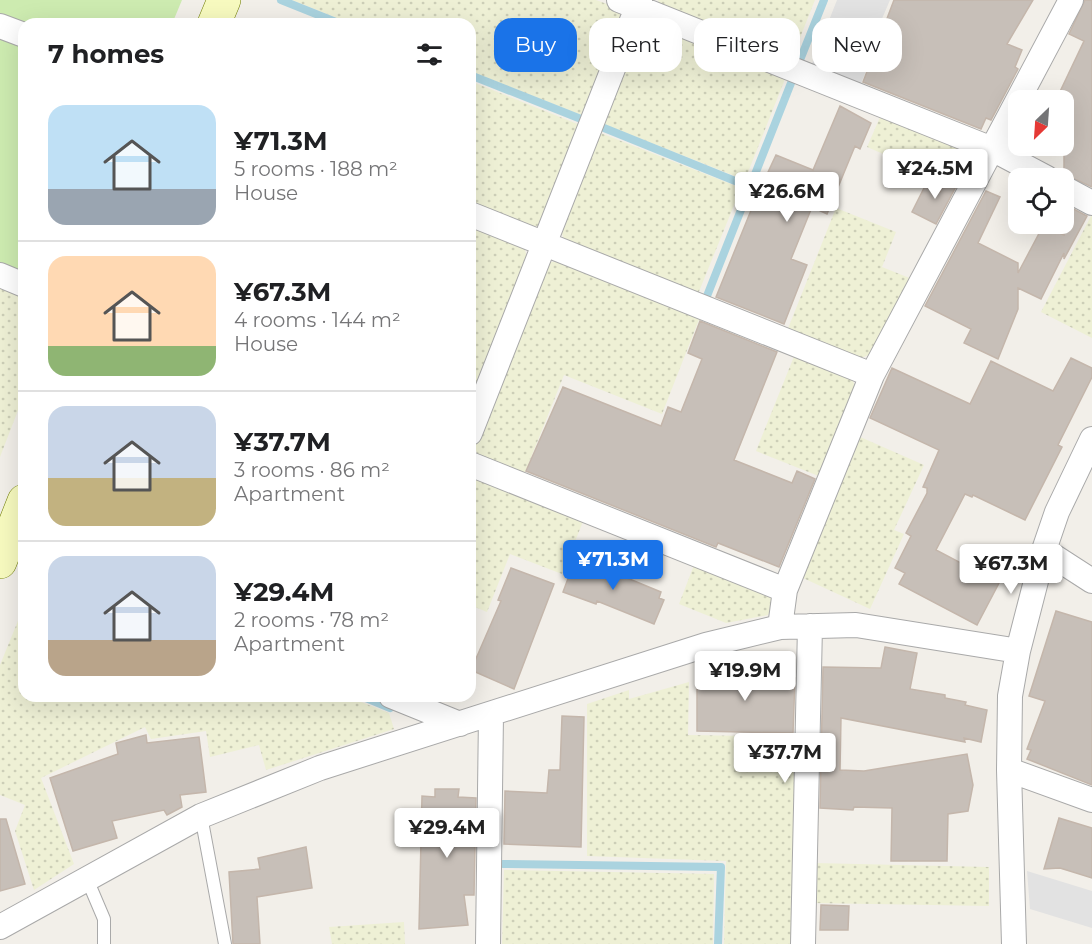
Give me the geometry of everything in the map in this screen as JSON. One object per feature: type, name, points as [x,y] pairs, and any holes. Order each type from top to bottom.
[{"type":"main road","points":[[216,18],[224,0]]},
{"type":"main road","points":[[8,547],[18,518]]},
{"type":"street","points":[[780,627],[784,591],[872,375],[1071,0]]},
{"type":"street","points":[[476,418],[544,244],[632,2],[992,149],[1028,168]]},
{"type":"street","points":[[0,26],[18,33]]},
{"type":"street","points":[[1074,193],[1092,203]]},
{"type":"street","points":[[476,216],[872,375]]},
{"type":"street","points":[[0,276],[18,283]]},
{"type":"street","points":[[1014,944],[1009,770],[1010,696],[1018,651],[1044,550],[1057,512],[1092,439]]},
{"type":"street","points":[[476,466],[784,591]]},
{"type":"street","points":[[1044,550],[1092,580]]},
{"type":"street","points":[[0,927],[201,816],[320,768],[706,645],[780,627],[856,625],[1018,651]]},
{"type":"street","points":[[803,944],[810,626]]},
{"type":"street","points":[[406,702],[460,724]]},
{"type":"street","points":[[488,944],[491,715]]},
{"type":"street","points":[[1009,770],[1092,800]]},
{"type":"street","points":[[0,937],[4,944]]},
{"type":"lane","points":[[201,816],[225,944]]},
{"type":"lane","points":[[87,879],[104,919],[104,944]]},
{"type":"green space","points":[[0,0],[182,0],[174,18],[18,18],[18,22],[0,16]]},
{"type":"green space","points":[[292,0],[596,0],[618,8],[621,18],[589,18],[589,72],[601,72],[584,116],[476,73],[476,18],[337,18]]},
{"type":"green space","points":[[658,0],[815,0],[800,38],[800,18],[694,19],[660,6]]},
{"type":"green space","points":[[682,32],[694,37],[694,72],[782,72],[787,74],[745,180],[601,123],[621,72],[682,72]]},
{"type":"green space","points":[[0,37],[18,44],[18,272],[0,265]]},
{"type":"green space","points":[[476,83],[580,125],[540,225],[531,228],[476,206]]},
{"type":"green space","points":[[881,115],[967,152],[961,167],[949,163],[942,179],[867,147]]},
{"type":"green space","points":[[598,132],[741,188],[698,294],[565,242],[560,228]]},
{"type":"green space","points":[[836,208],[896,232],[882,267],[912,279],[873,353],[859,359],[787,331]]},
{"type":"green space","points":[[1092,214],[1092,338],[1041,312]]},
{"type":"green space","points":[[476,222],[522,241],[528,260],[476,392]]},
{"type":"green space","points":[[558,261],[700,317],[662,414],[564,375],[524,475],[479,457],[476,450],[476,436],[545,263]]},
{"type":"green space","points":[[0,285],[18,292],[18,410],[0,457]]},
{"type":"green space","points":[[795,354],[851,376],[856,389],[821,477],[756,451]]},
{"type":"green space","points":[[858,436],[924,465],[894,530],[904,534],[870,609],[803,578]]},
{"type":"green space","points":[[476,475],[584,519],[562,574],[510,554],[487,612],[476,607]]},
{"type":"green space","points":[[694,565],[775,597],[768,615],[726,623],[679,604]]},
{"type":"green space","points":[[18,621],[18,702],[361,702],[389,713],[394,729],[266,770],[259,745],[210,757],[206,731],[151,739],[145,727],[41,778],[74,864],[34,890],[15,831],[25,805],[0,795],[0,665]]},
{"type":"green space","points":[[689,682],[688,735],[799,737],[795,944],[724,944],[726,861],[587,856],[587,704],[629,690],[629,699]]},
{"type":"green space","points":[[814,863],[989,867],[989,906],[813,903]]},
{"type":"green space","points":[[504,870],[714,874],[713,944],[502,944]]},
{"type":"green space","points":[[404,922],[405,944],[332,944],[329,927]]},
{"type":"shaded area","points":[[837,0],[890,0],[882,18],[830,18]]},
{"type":"shaded area","points":[[826,72],[866,72],[860,86]]},
{"type":"shaded area","points":[[1027,871],[1092,891],[1092,928],[1030,909]]},
{"type":"building","points":[[894,0],[1033,0],[1007,44],[1022,50],[1015,67],[1018,69],[991,120],[986,118],[981,129],[863,82],[867,72],[902,72],[902,18],[887,18]]},
{"type":"building","points":[[1085,0],[1092,0],[1092,187],[1074,179],[1074,168],[1064,168],[1064,156],[1074,156],[1074,90],[1061,90],[1084,41],[1069,34]]},
{"type":"building","points":[[840,106],[871,123],[860,149],[855,146],[827,214],[812,207],[791,259],[807,265],[784,324],[716,297],[776,155],[813,170]]},
{"type":"building","points":[[949,174],[960,179],[936,224],[912,212],[926,184],[940,192]]},
{"type":"building","points":[[986,191],[1000,197],[978,243],[1018,263],[1018,273],[1039,234],[1074,234],[1074,209],[1087,216],[1064,259],[1064,253],[1041,299],[1018,288],[1018,309],[998,359],[964,343],[971,329],[925,306]]},
{"type":"building","points":[[700,321],[777,352],[734,460],[792,483],[797,471],[815,479],[779,567],[718,543],[716,547],[526,471],[563,387],[661,426],[668,407],[681,412],[702,359],[688,353]]},
{"type":"building","points":[[1071,358],[1092,368],[1092,377],[1058,445],[1062,447],[1025,520],[973,495],[972,497],[965,494],[936,550],[999,583],[977,625],[899,584],[905,573],[895,568],[911,536],[906,533],[927,493],[927,488],[923,487],[939,450],[870,418],[892,368],[970,404],[991,361],[1053,391]]},
{"type":"building","points":[[576,557],[661,592],[659,598],[664,600],[654,624],[597,601],[596,604],[563,592]]},
{"type":"building","points":[[511,568],[554,584],[514,689],[476,672],[476,658],[501,601],[498,600]]},
{"type":"building","points":[[1056,611],[1092,622],[1092,785],[1027,759],[1031,750],[1027,749],[1045,701],[1029,696]]},
{"type":"building","points":[[885,647],[917,653],[910,689],[945,695],[945,698],[966,702],[965,705],[987,710],[981,742],[964,738],[965,742],[841,718],[840,770],[864,771],[967,754],[973,785],[968,811],[948,814],[947,861],[891,861],[892,808],[854,807],[853,810],[820,808],[823,667],[881,668]]},
{"type":"building","points":[[706,669],[766,670],[766,678],[795,678],[793,733],[697,731],[697,677],[706,677]]},
{"type":"building","points":[[562,716],[584,717],[581,847],[504,844],[505,791],[547,793],[549,770],[560,770]]},
{"type":"building","points":[[146,735],[147,743],[199,737],[206,792],[180,795],[182,807],[167,815],[164,810],[112,821],[117,838],[73,851],[50,778],[118,754],[116,743]]},
{"type":"building","points":[[435,789],[459,789],[458,797],[476,798],[474,895],[464,895],[468,925],[419,929],[422,796],[435,797]]},
{"type":"building","points":[[1059,818],[1092,828],[1092,878],[1060,868],[1044,869]]},
{"type":"building","points":[[0,819],[6,819],[25,884],[0,891]]},
{"type":"building","points":[[306,847],[312,888],[257,897],[260,944],[233,944],[229,872],[260,869],[258,858]]},
{"type":"building","points":[[821,905],[849,906],[848,930],[820,930]]},
{"type":"waterway","points":[[281,0],[326,18]]},
{"type":"waterway","points":[[800,60],[824,0]]},
{"type":"waterway","points":[[476,77],[581,119]]},
{"type":"waterway","points":[[707,296],[793,78]]},
{"type":"waterway","points":[[604,128],[750,187]]},
{"type":"waterway","points":[[376,702],[390,708]]},
{"type":"waterway","points":[[503,864],[721,867],[718,944]]}]
